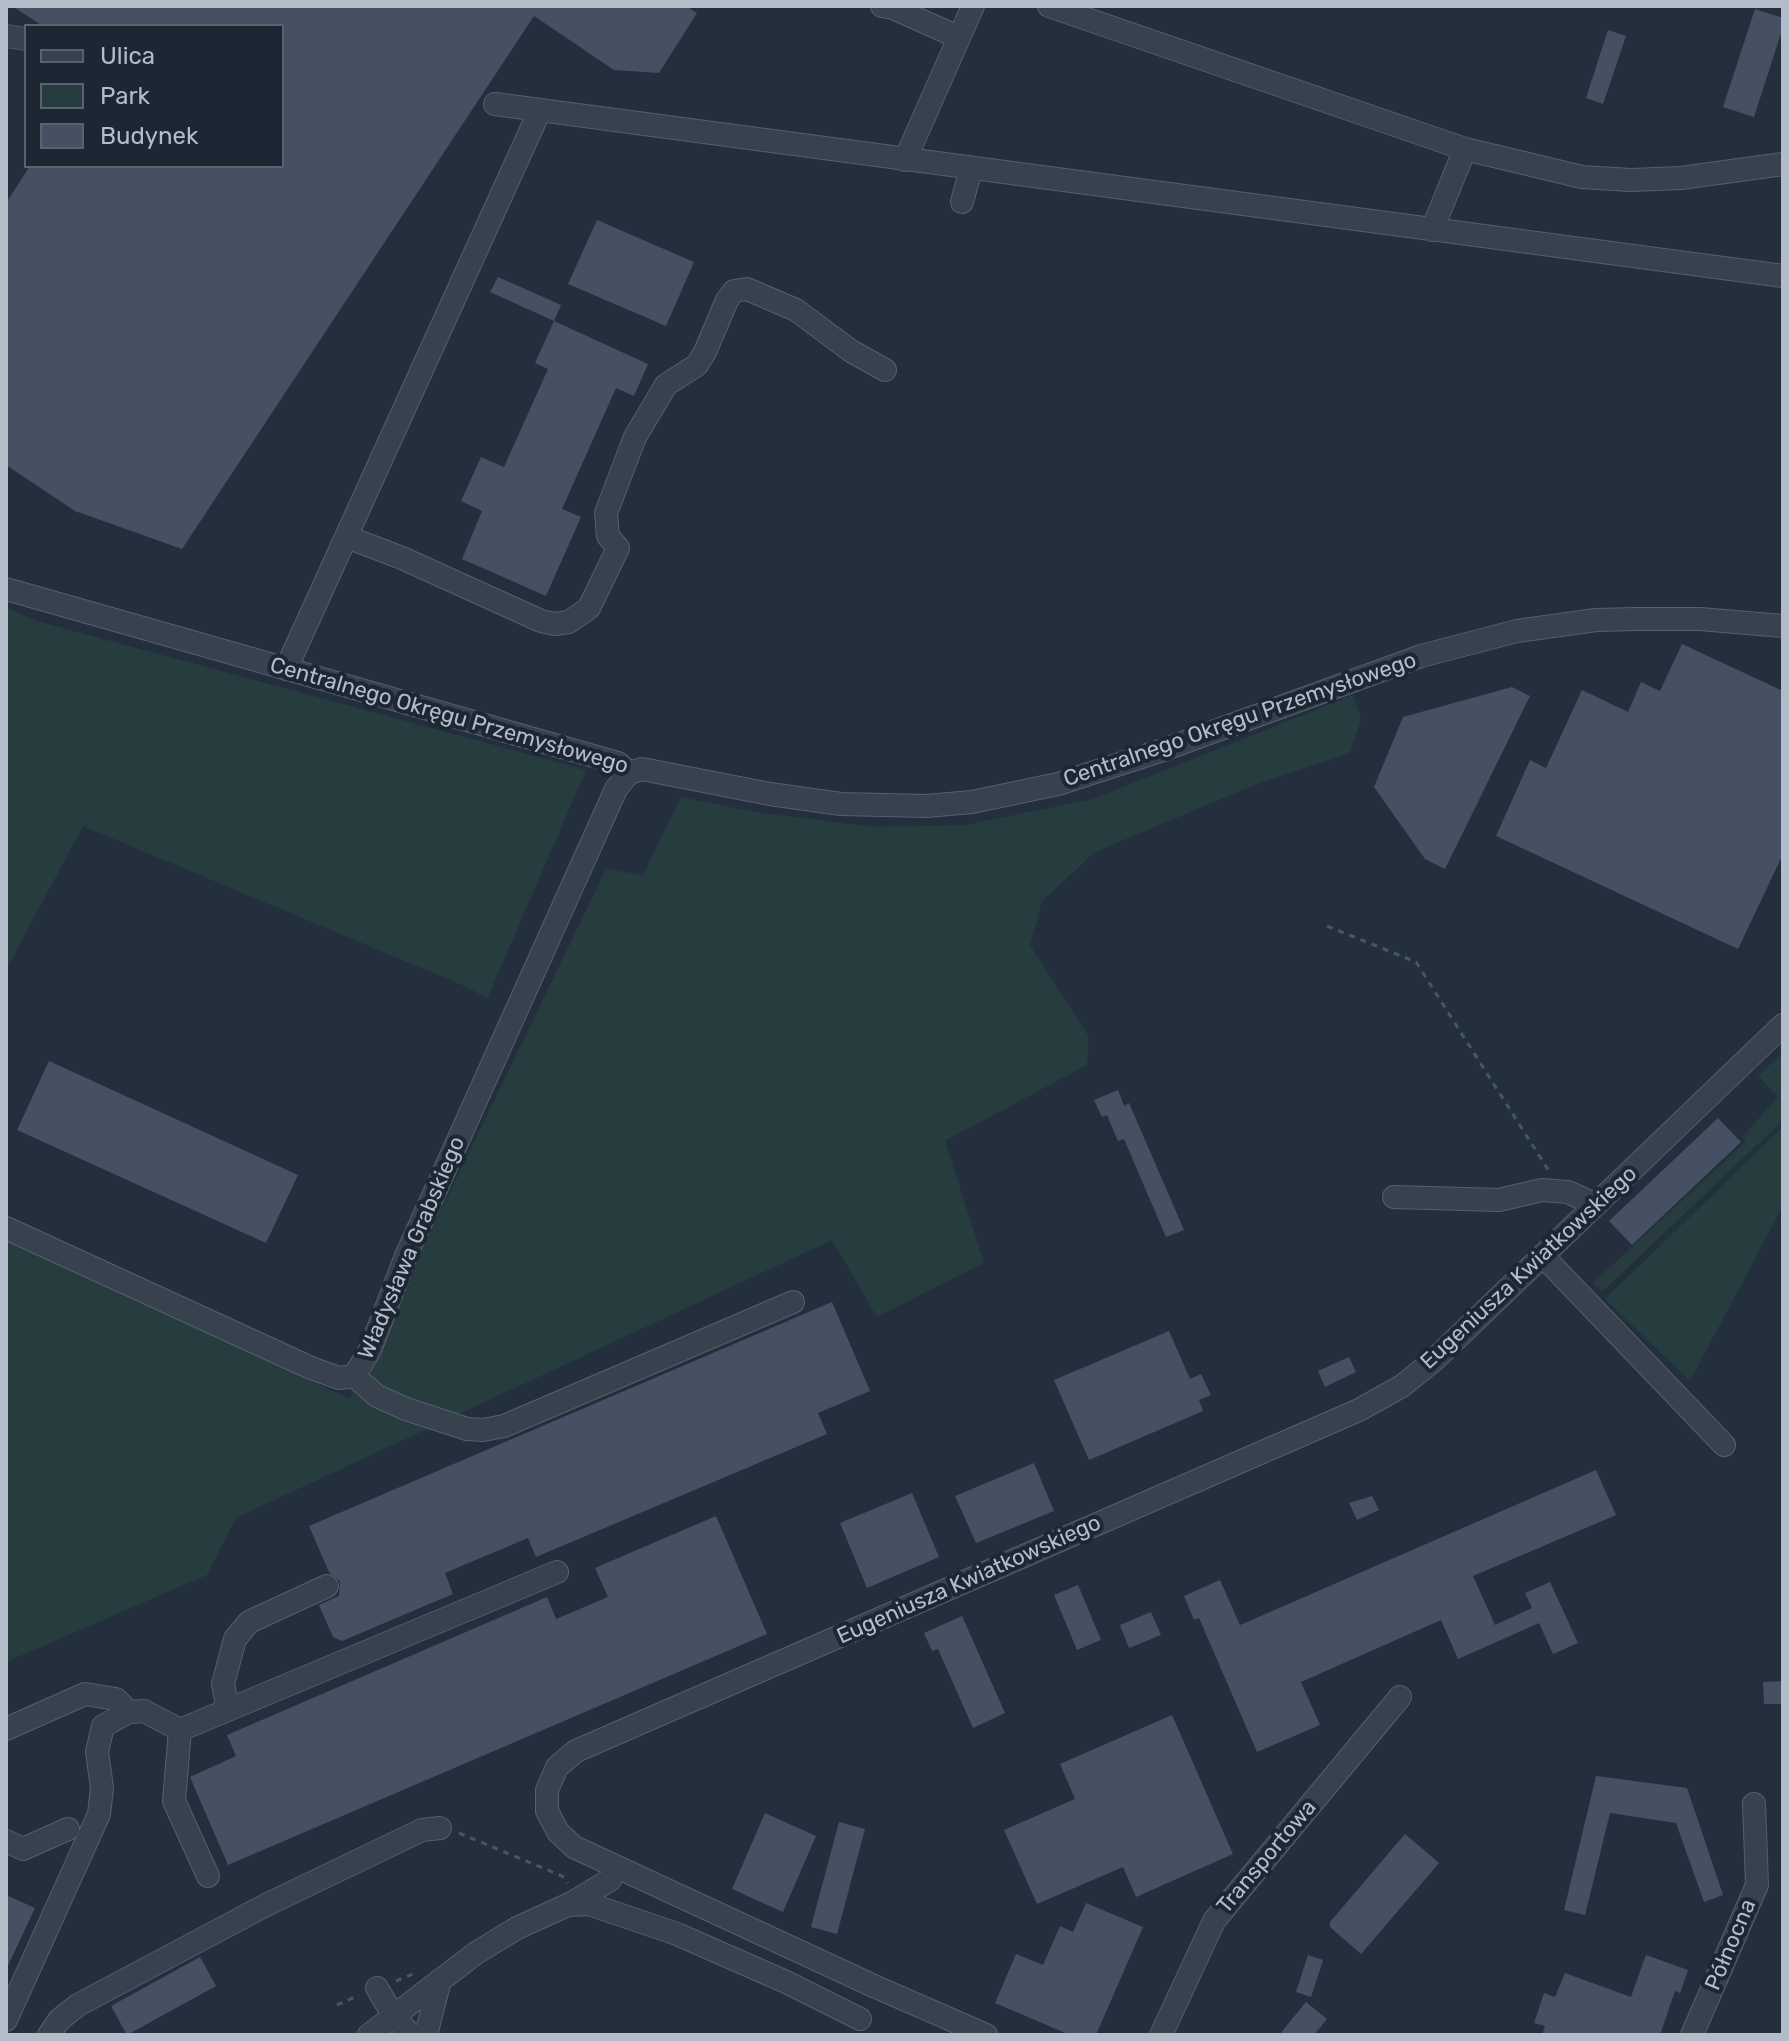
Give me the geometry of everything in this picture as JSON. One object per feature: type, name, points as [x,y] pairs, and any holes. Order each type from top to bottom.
[{"type":"street","points":[[905,160],[973,6]]},
{"type":"street","points":[[1049,6],[1465,149],[1582,177],[1681,178],[1783,164]]},
{"type":"street","points":[[889,7],[958,37]]},
{"type":"street","points":[[495,104],[1783,276]]},
{"type":"street","points":[[286,669],[540,110]]},
{"type":"street","points":[[1432,230],[1465,149]]},
{"type":"street","points":[[962,202],[971,169]]},
{"type":"street","points":[[347,537],[402,558],[541,621],[555,624],[569,622],[589,608],[618,548],[608,536],[606,513],[635,437],[666,385],[697,365],[734,291],[747,289],[796,310],[851,351],[885,370]]},
{"type":"street","name":"Centralnego Okręgu Przemysłowego","points":[[6,589],[618,763],[629,773],[642,769],[770,794],[841,804],[910,806],[987,799],[1058,784],[1163,750],[1421,656],[1517,631],[1596,620],[1635,619],[1700,619],[1783,626]]},
{"type":"street","name":"Władysława Grabskiego","points":[[6,1228],[332,1377],[354,1376],[367,1357],[406,1256],[616,789],[629,773]]},
{"type":"street","name":"Eugeniusza Kwiatkowskiego","points":[[986,2035],[574,1847],[558,1832],[547,1811],[547,1790],[557,1767],[576,1751],[1359,1410],[1402,1386],[1433,1361],[1783,1025]]},
{"type":"street","points":[[1394,1197],[1499,1200],[1542,1190],[1562,1192],[1596,1205]]},
{"type":"street","points":[[1543,1256],[1724,1445]]},
{"type":"street","points":[[354,1376],[377,1396],[406,1409],[467,1429],[483,1430],[504,1426],[793,1302]]},
{"type":"street","points":[[180,1730],[557,1572]]},
{"type":"street","points":[[228,1710],[223,1684],[235,1639],[249,1622],[327,1586]]},
{"type":"street","points":[[6,1729],[85,1694],[116,1699],[129,1712]]},
{"type":"street","name":"Transportowa","points":[[1161,2035],[1214,1921],[1400,1697]]},
{"type":"street","points":[[6,2020],[99,1814],[102,1788],[97,1752],[103,1726],[129,1712],[144,1711],[180,1730]]},
{"type":"street","points":[[180,1730],[174,1801],[208,1876]]},
{"type":"street","name":"Północna","points":[[1692,2035],[1757,1885],[1754,1804]]},
{"type":"street","points":[[49,2035],[59,2020],[78,2005],[266,1905],[439,1824]]},
{"type":"street","points":[[6,1841],[23,1849],[68,1829]]},
{"type":"street","points":[[369,2035],[476,1953],[569,1895],[610,1880]]},
{"type":"street","points":[[569,1895],[677,1934],[786,1982],[856,2027],[876,1987]]},
{"type":"street","points":[[426,2035],[440,1980]]},
{"type":"street","points":[[377,1988],[393,2015],[411,2035]]},
{"type":"path","points":[[1327,926],[1416,962],[1562,1192]]},
{"type":"path","points":[[439,1824],[562,1876],[569,1895]]},
{"type":"green space","points":[[6,608],[37,621],[586,770],[487,999],[469,988],[83,826],[6,970]]},
{"type":"green space","points":[[1353,695],[1361,719],[1350,753],[1257,784],[1095,852],[1042,901],[1030,945],[1089,1037],[1087,1065],[945,1141],[984,1263],[877,1317],[832,1240],[236,1518],[207,1575],[6,1662],[6,1239],[350,1399],[606,869],[643,875],[681,797],[755,812],[873,827],[965,825],[1093,799]]},
{"type":"green space","points":[[1783,1052],[1783,1120],[1602,1292],[1593,1283],[1746,1141],[1742,1137],[1778,1097],[1758,1076]]},
{"type":"green space","points":[[1783,1127],[1783,1206],[1690,1381],[1605,1299]]},
{"type":"building","points":[[12,6],[686,6],[697,13],[659,73],[614,70],[534,16],[182,549],[75,511],[6,465],[6,203],[29,168],[284,168],[284,24],[40,24]]},
{"type":"building","points":[[1755,9],[1783,18],[1783,27],[1754,117],[1723,107]]},
{"type":"building","points":[[1608,30],[1626,36],[1603,104],[1586,98]]},
{"type":"building","points":[[597,220],[694,262],[666,326],[568,284]]},
{"type":"building","points":[[498,277],[561,305],[554,321],[490,292]]},
{"type":"building","points":[[554,321],[648,364],[634,396],[616,388],[562,509],[581,517],[546,596],[462,559],[482,511],[461,501],[481,457],[504,467],[548,369],[535,363]]},
{"type":"building","points":[[1682,644],[1783,691],[1783,854],[1738,949],[1496,836],[1530,760],[1546,768],[1582,690],[1628,712],[1641,682],[1660,691]]},
{"type":"building","points":[[1512,687],[1530,696],[1445,869],[1425,859],[1374,787],[1403,717]]},
{"type":"building","points":[[49,1061],[298,1175],[266,1243],[17,1130]]},
{"type":"building","points":[[1118,1090],[1124,1106],[1129,1103],[1184,1230],[1166,1237],[1124,1139],[1118,1141],[1107,1115],[1102,1117],[1094,1100]]},
{"type":"building","points":[[1718,1118],[1741,1142],[1632,1245],[1609,1221]]},
{"type":"building","points":[[832,1302],[870,1391],[818,1413],[827,1434],[536,1557],[528,1538],[445,1573],[453,1594],[342,1641],[333,1637],[319,1605],[339,1596],[340,1581],[329,1572],[309,1526]]},
{"type":"building","points":[[1169,1331],[1190,1379],[1201,1374],[1211,1395],[1199,1400],[1203,1411],[1089,1460],[1054,1380]]},
{"type":"building","points":[[1349,1357],[1356,1372],[1325,1387],[1318,1371]]},
{"type":"building","points":[[1034,1463],[1054,1511],[976,1543],[955,1496]]},
{"type":"building","points":[[1596,1470],[1616,1515],[1473,1576],[1495,1625],[1532,1608],[1525,1593],[1550,1582],[1578,1643],[1553,1654],[1539,1623],[1458,1659],[1441,1620],[1301,1682],[1320,1725],[1257,1752],[1199,1618],[1194,1620],[1184,1596],[1220,1580],[1240,1625]]},
{"type":"building","points":[[912,1493],[939,1557],[867,1588],[840,1523]]},
{"type":"building","points":[[1372,1496],[1379,1510],[1357,1520],[1349,1503]]},
{"type":"building","points":[[716,1516],[767,1634],[228,1865],[190,1777],[236,1756],[227,1735],[547,1597],[556,1619],[608,1597],[595,1568]]},
{"type":"building","points":[[1078,1585],[1101,1640],[1077,1650],[1054,1595]]},
{"type":"building","points":[[1151,1612],[1161,1635],[1129,1648],[1120,1625]]},
{"type":"building","points":[[962,1616],[1005,1713],[973,1728],[938,1649],[932,1651],[924,1633]]},
{"type":"building","points":[[1783,1681],[1783,1704],[1764,1704],[1763,1682]]},
{"type":"building","points":[[1172,1715],[1233,1854],[1136,1897],[1123,1867],[1037,1904],[1004,1830],[1075,1799],[1060,1764]]},
{"type":"building","points":[[1596,1776],[1687,1788],[1723,1895],[1704,1902],[1676,1823],[1610,1813],[1585,1915],[1564,1910]]},
{"type":"building","points":[[765,1813],[816,1836],[783,1912],[732,1889]]},
{"type":"building","points":[[839,1822],[865,1829],[837,1934],[811,1927]]},
{"type":"building","points":[[1405,1834],[1439,1863],[1361,1954],[1330,1927],[1330,1922]]},
{"type":"building","points":[[6,1895],[35,1908],[6,1970]]},
{"type":"building","points":[[1086,1903],[1143,1927],[1096,2035],[1070,2035],[995,2003],[1016,1954],[1043,1965],[1060,1926],[1073,1932]]},
{"type":"building","points":[[1308,1955],[1323,1960],[1311,1997],[1296,1992]]},
{"type":"building","points":[[1646,1955],[1688,1970],[1680,1993],[1675,1991],[1660,2035],[1542,2035],[1545,2026],[1534,2023],[1544,1993],[1555,1997],[1565,1973],[1631,1997]]},
{"type":"building","points":[[200,1957],[216,1986],[127,2035],[111,2006]]},
{"type":"building","points":[[1306,2002],[1327,2019],[1314,2035],[1279,2035]]}]
